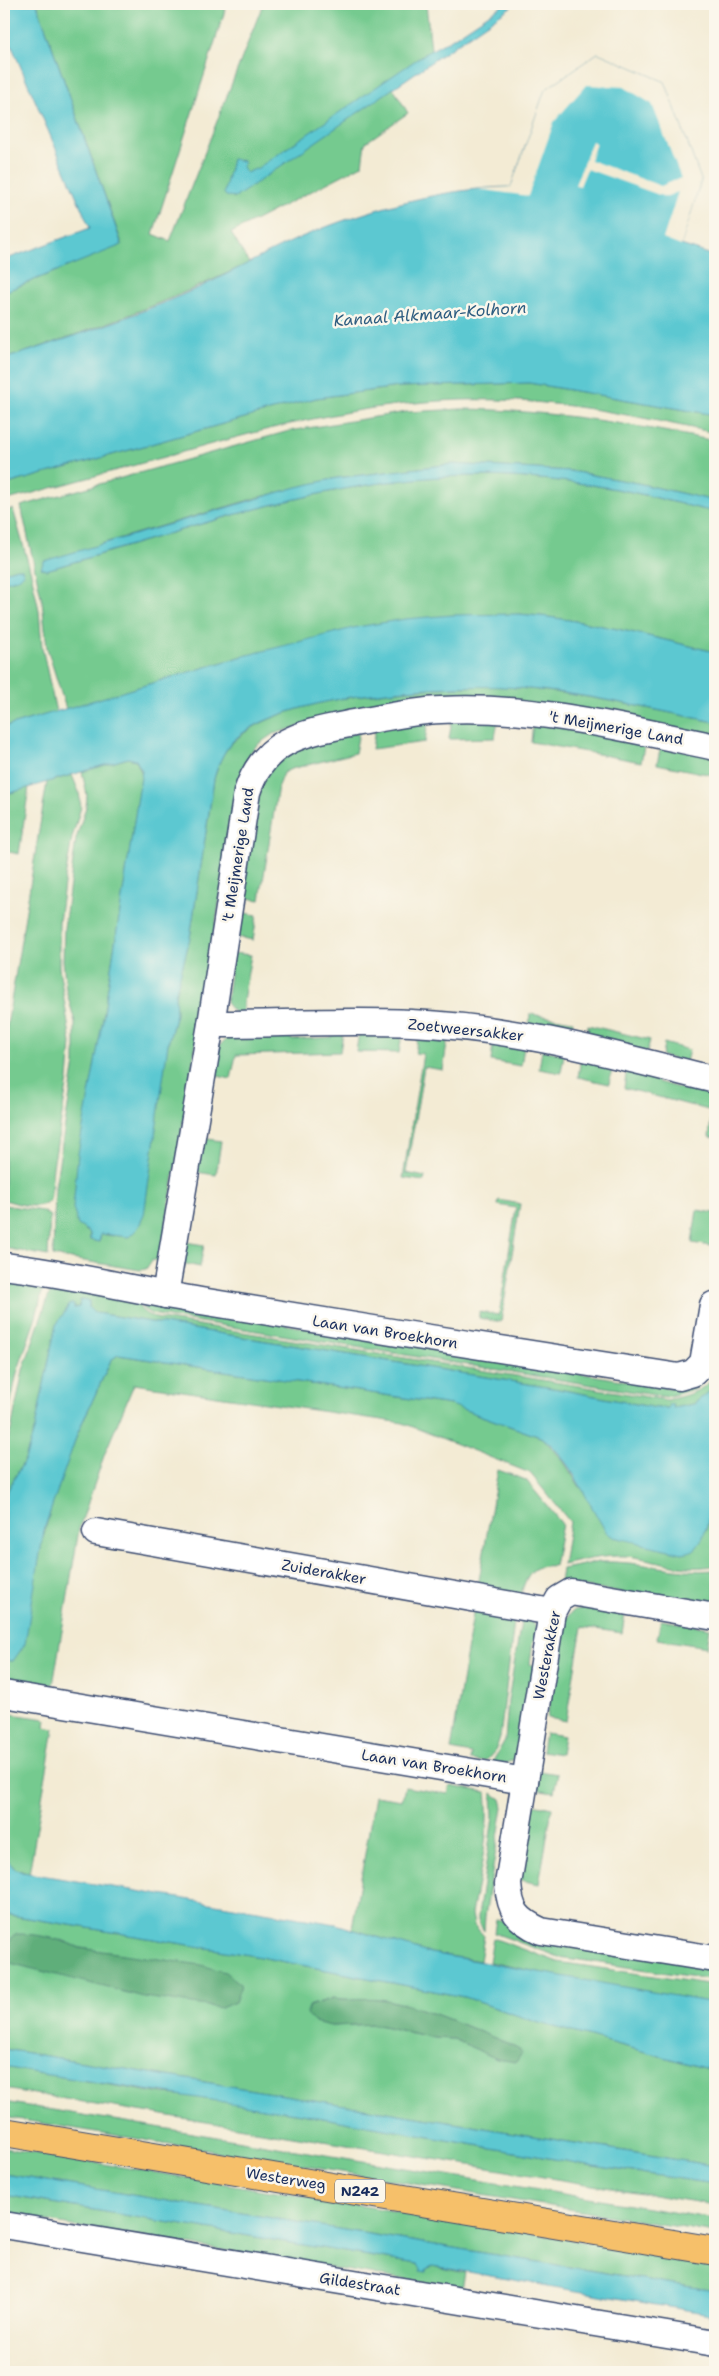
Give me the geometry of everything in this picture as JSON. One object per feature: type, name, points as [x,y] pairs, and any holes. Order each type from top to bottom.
[{"type":"main road","name":"Westerweg","points":[[4,2132],[715,2251]]},
{"type":"street","name":"'t Meijmerige Land","points":[[165,1295],[211,1024],[247,792],[258,766],[274,749],[287,741],[314,732],[404,714],[470,710],[533,714],[604,724],[715,747]]},
{"type":"street","name":"Zoetweersakker","points":[[211,1024],[411,1023],[488,1031],[578,1046],[715,1080]]},
{"type":"street","name":"Laan van Broekhorn","points":[[4,1266],[52,1272],[165,1295],[679,1377],[693,1373],[703,1363],[715,1302]]},
{"type":"street","name":"Zuiderakker","points":[[96,1532],[552,1612]]},
{"type":"street","name":"Westerakker","points":[[525,1781],[552,1612],[559,1599],[571,1592],[715,1617]]},
{"type":"street","name":"Laan van Broekhorn","points":[[4,1694],[525,1781],[508,1884],[509,1898],[514,1911],[524,1924],[541,1931],[715,1959]]},
{"type":"street","name":"Gildestraat","points":[[4,2225],[715,2344]]},
{"type":"green space","points":[[37,4],[227,4],[153,234],[170,241],[263,4],[426,4],[432,58],[233,198],[393,88],[408,113],[365,143],[362,165],[231,233],[249,263],[128,315],[4,359],[4,292],[122,244]]},
{"type":"green space","points":[[529,383],[715,415],[715,433],[621,414],[557,404],[493,400],[426,402],[357,411],[290,424],[4,501],[4,485],[316,398],[398,387]]},
{"type":"green space","points":[[462,409],[558,415],[652,429],[715,441],[715,501],[637,483],[570,471],[452,464],[337,478],[253,499],[104,543],[46,570],[262,507],[372,484],[428,478],[484,476],[574,483],[627,491],[715,512],[715,652],[594,624],[519,614],[240,657],[66,709],[47,648],[42,601],[21,506],[289,431],[406,412]]},
{"type":"green space","points":[[13,509],[39,610],[42,647],[56,712],[4,727],[4,582],[20,578],[17,568],[4,572],[4,511]]},
{"type":"green space","points":[[491,686],[576,695],[715,722],[715,735],[339,715],[273,734],[257,745],[251,752],[240,777],[160,1261],[152,1260],[146,1269],[140,1270],[53,1256],[55,1187],[75,1063],[75,1022],[66,990],[63,960],[64,928],[76,839],[86,807],[87,795],[82,772],[128,758],[136,760],[142,774],[103,1019],[79,1154],[85,1230],[90,1233],[90,1240],[99,1242],[101,1234],[113,1236],[176,1014],[175,995],[190,938],[214,779],[223,754],[233,742],[256,726],[286,713],[319,703],[393,692]]},
{"type":"green space","points":[[452,720],[498,720],[495,738],[449,739]]},
{"type":"green space","points":[[428,722],[425,742],[372,749],[375,729]]},
{"type":"green space","points":[[533,722],[645,742],[641,762],[531,742]]},
{"type":"green space","points":[[359,732],[355,753],[291,769],[283,773],[278,786],[260,900],[241,897],[262,777],[280,754]]},
{"type":"green space","points":[[661,746],[715,756],[712,775],[657,764]]},
{"type":"green space","points":[[72,775],[79,792],[81,807],[72,838],[59,922],[59,967],[71,1043],[68,1080],[53,1167],[50,1200],[45,1204],[28,1206],[4,1200],[4,1044],[47,782]]},
{"type":"green space","points":[[29,787],[19,854],[4,851],[4,795]]},
{"type":"green space","points":[[239,912],[257,915],[253,940],[236,937]]},
{"type":"green space","points":[[233,953],[251,955],[243,1001],[243,1014],[235,1013],[226,1003]]},
{"type":"green space","points":[[530,1014],[573,1021],[571,1034],[529,1026]]},
{"type":"green space","points":[[588,1025],[650,1040],[647,1052],[587,1037]]},
{"type":"green space","points":[[359,1032],[402,1034],[399,1053],[356,1052]]},
{"type":"green space","points":[[332,1033],[343,1033],[340,1052],[236,1055],[231,1079],[213,1075],[219,1047],[226,1040],[234,1037],[253,1034],[291,1034],[291,1040],[332,1037]]},
{"type":"green space","points":[[418,1035],[448,1037],[443,1070],[424,1067],[406,1173],[425,1177],[424,1181],[403,1178],[423,1054],[415,1053]]},
{"type":"green space","points":[[493,1042],[524,1047],[521,1066],[491,1061]]},
{"type":"green space","points":[[664,1043],[689,1050],[686,1062],[662,1056]]},
{"type":"green space","points":[[542,1050],[564,1054],[561,1073],[539,1069]]},
{"type":"green space","points":[[581,1058],[613,1065],[609,1084],[578,1077]]},
{"type":"green space","points":[[627,1069],[659,1077],[658,1082],[690,1091],[691,1086],[715,1092],[715,1138],[709,1137],[712,1111],[624,1088]]},
{"type":"green space","points":[[202,1138],[221,1141],[216,1175],[196,1172]]},
{"type":"green space","points":[[499,1200],[520,1204],[501,1322],[479,1318],[480,1312],[499,1315],[516,1208],[498,1205]]},
{"type":"green space","points":[[4,1205],[42,1211],[50,1216],[48,1256],[4,1248]]},
{"type":"green space","points":[[697,1210],[715,1213],[711,1246],[692,1243]]},
{"type":"green space","points":[[185,1242],[204,1245],[200,1267],[181,1263]]},
{"type":"green space","points":[[4,1280],[44,1284],[36,1317],[17,1373],[4,1435]]},
{"type":"green space","points":[[52,1286],[138,1300],[139,1307],[155,1318],[667,1400],[700,1389],[715,1375],[715,1387],[694,1404],[673,1408],[669,1405],[669,1408],[656,1408],[558,1389],[96,1313],[89,1308],[89,1301],[80,1300],[79,1307],[69,1308],[56,1325],[35,1429],[25,1459],[4,1497],[4,1451],[11,1430],[23,1370]]},
{"type":"green space","points":[[143,1301],[670,1388],[715,1346],[715,1367],[695,1389],[666,1397],[151,1314],[143,1309]]},
{"type":"green space","points":[[118,1355],[451,1405],[543,1438],[562,1459],[580,1487],[706,1531],[715,1483],[715,1565],[704,1567],[682,1566],[627,1556],[611,1556],[563,1565],[570,1522],[530,1473],[403,1423],[134,1384],[105,1453],[79,1529],[53,1685],[32,1682],[31,1688],[4,1684],[4,1660],[13,1661],[42,1540],[56,1492],[80,1427],[111,1360]]},
{"type":"green space","points":[[498,1470],[526,1480],[562,1524],[554,1566],[535,1569],[528,1576],[521,1594],[478,1586]]},
{"type":"green space","points":[[599,1562],[629,1563],[700,1571],[715,1570],[715,1603],[709,1602],[708,1607],[560,1583],[562,1569]]},
{"type":"green space","points":[[474,1608],[515,1614],[500,1738],[495,1751],[485,1762],[470,1760],[471,1754],[451,1750]]},
{"type":"green space","points":[[585,1608],[625,1614],[622,1633],[582,1627],[566,1721],[547,1718],[563,1622],[574,1610]]},
{"type":"green space","points":[[522,1616],[533,1622],[537,1632],[538,1641],[533,1640],[530,1664],[535,1666],[517,1757],[506,1763],[493,1764],[505,1740],[508,1701]]},
{"type":"green space","points":[[661,1620],[710,1628],[707,1647],[657,1639]]},
{"type":"green space","points":[[4,1713],[46,1719],[45,1727],[54,1729],[29,1874],[14,1868],[4,1856],[4,1769],[8,1743],[4,1731]]},
{"type":"green space","points":[[545,1733],[564,1736],[561,1754],[542,1751]]},
{"type":"green space","points":[[538,1771],[558,1774],[554,1792],[535,1789]]},
{"type":"green space","points":[[450,1786],[486,1792],[486,1838],[472,1914],[474,1925],[484,1936],[480,1961],[425,1952],[352,1929],[375,1796],[402,1800],[405,1787],[448,1794]]},
{"type":"green space","points":[[492,1793],[501,1799],[503,1807],[484,1931],[478,1921],[478,1916],[493,1817]]},
{"type":"green space","points":[[533,1804],[552,1808],[539,1884],[520,1880]]},
{"type":"green space","points":[[4,1914],[255,1956],[464,1997],[536,2022],[715,2071],[715,2166],[4,2049],[4,1957],[10,1963],[138,1957],[80,1948],[62,1940],[4,1954]],"holes":[[[333,1998],[368,1998],[396,2002],[449,2019],[517,2047],[497,2059],[454,2039],[434,2038],[374,2024],[331,2026],[309,2006]]]},
{"type":"green space","points":[[496,1919],[715,1970],[715,1980],[559,1957],[494,1933]]},
{"type":"green space","points":[[15,1934],[48,1937],[80,1948],[201,1965],[225,1972],[241,1985],[235,2002],[221,2008],[144,1997],[10,1963],[4,1954],[6,1945]]},
{"type":"green space","points":[[493,1938],[558,1962],[715,1985],[715,2003],[567,1978],[489,1962]]},
{"type":"green space","points":[[333,1998],[368,1998],[396,2002],[449,2019],[517,2047],[522,2053],[516,2062],[497,2059],[454,2039],[434,2038],[374,2024],[331,2026],[314,2022],[306,2014],[309,2006]]},
{"type":"green space","points":[[4,2067],[163,2094],[192,2096],[295,2113],[599,2167],[715,2184],[715,2205],[4,2089]]},
{"type":"green space","points":[[4,2102],[715,2219],[715,2233],[4,2117]]},
{"type":"green space","points":[[4,2148],[715,2263],[715,2291],[4,2174]]},
{"type":"green space","points":[[4,2195],[417,2264],[426,2271],[426,2269],[433,2266],[465,2273],[462,2289],[4,2215]]},
{"type":"water","points":[[4,4],[37,4],[122,245],[4,292],[4,260],[90,228],[4,28]]},
{"type":"water","points":[[504,4],[515,4],[236,197],[226,196],[224,193],[232,159],[244,161],[242,167],[246,173],[258,168],[426,53],[450,40]]},
{"type":"water","name":"Kanaal Alkmaar-Kolhorn","points":[[598,53],[665,82],[701,180],[681,245],[715,256],[715,415],[529,383],[398,387],[316,398],[4,485],[4,359],[138,313],[199,288],[299,238],[362,214],[436,195],[486,188],[511,187],[545,90]]},
{"type":"water","points":[[452,464],[570,471],[637,483],[715,501],[715,512],[627,491],[574,483],[484,476],[428,478],[373,484],[317,494],[208,522],[46,570],[41,568],[44,561],[297,487],[337,478]]},
{"type":"water","points":[[17,568],[22,569],[24,574],[20,578],[4,582],[4,572]]},
{"type":"water","points":[[519,614],[594,624],[715,652],[715,722],[617,702],[543,690],[452,687],[368,694],[326,702],[288,712],[256,725],[232,742],[221,760],[214,779],[190,938],[175,995],[176,1014],[168,1044],[144,1215],[138,1228],[129,1237],[101,1234],[99,1242],[90,1240],[90,1233],[78,1225],[73,1208],[78,1154],[103,1019],[142,771],[136,760],[128,758],[4,795],[4,727],[240,657],[357,627],[405,619],[453,615]]},
{"type":"water","points":[[80,1300],[89,1301],[89,1308],[96,1313],[558,1389],[656,1408],[668,1408],[669,1404],[673,1405],[673,1408],[694,1404],[715,1387],[714,1472],[709,1518],[703,1536],[696,1548],[682,1553],[613,1537],[607,1533],[571,1470],[553,1447],[543,1438],[451,1405],[118,1355],[111,1360],[78,1432],[44,1530],[25,1644],[13,1661],[4,1660],[4,1497],[25,1459],[35,1428],[56,1325],[70,1304],[74,1304],[74,1308],[79,1307]]},
{"type":"water","points":[[4,1856],[14,1868],[22,1872],[336,1924],[425,1952],[715,2003],[715,2071],[536,2022],[464,1997],[255,1956],[4,1914]]},
{"type":"water","points":[[4,2049],[715,2166],[715,2184],[599,2167],[295,2113],[4,2067]]},
{"type":"water","points":[[4,2174],[715,2291],[715,2315],[433,2266],[426,2269],[426,2272],[421,2271],[417,2264],[4,2195]]},
{"type":"pier","points":[[598,53],[665,82],[701,180],[681,246],[663,239],[678,192],[665,197],[587,169],[580,186],[575,185],[592,141],[596,143],[590,160],[661,186],[681,178],[652,104],[624,87],[586,85],[554,122],[528,196],[477,189],[511,187],[545,90]]}]
